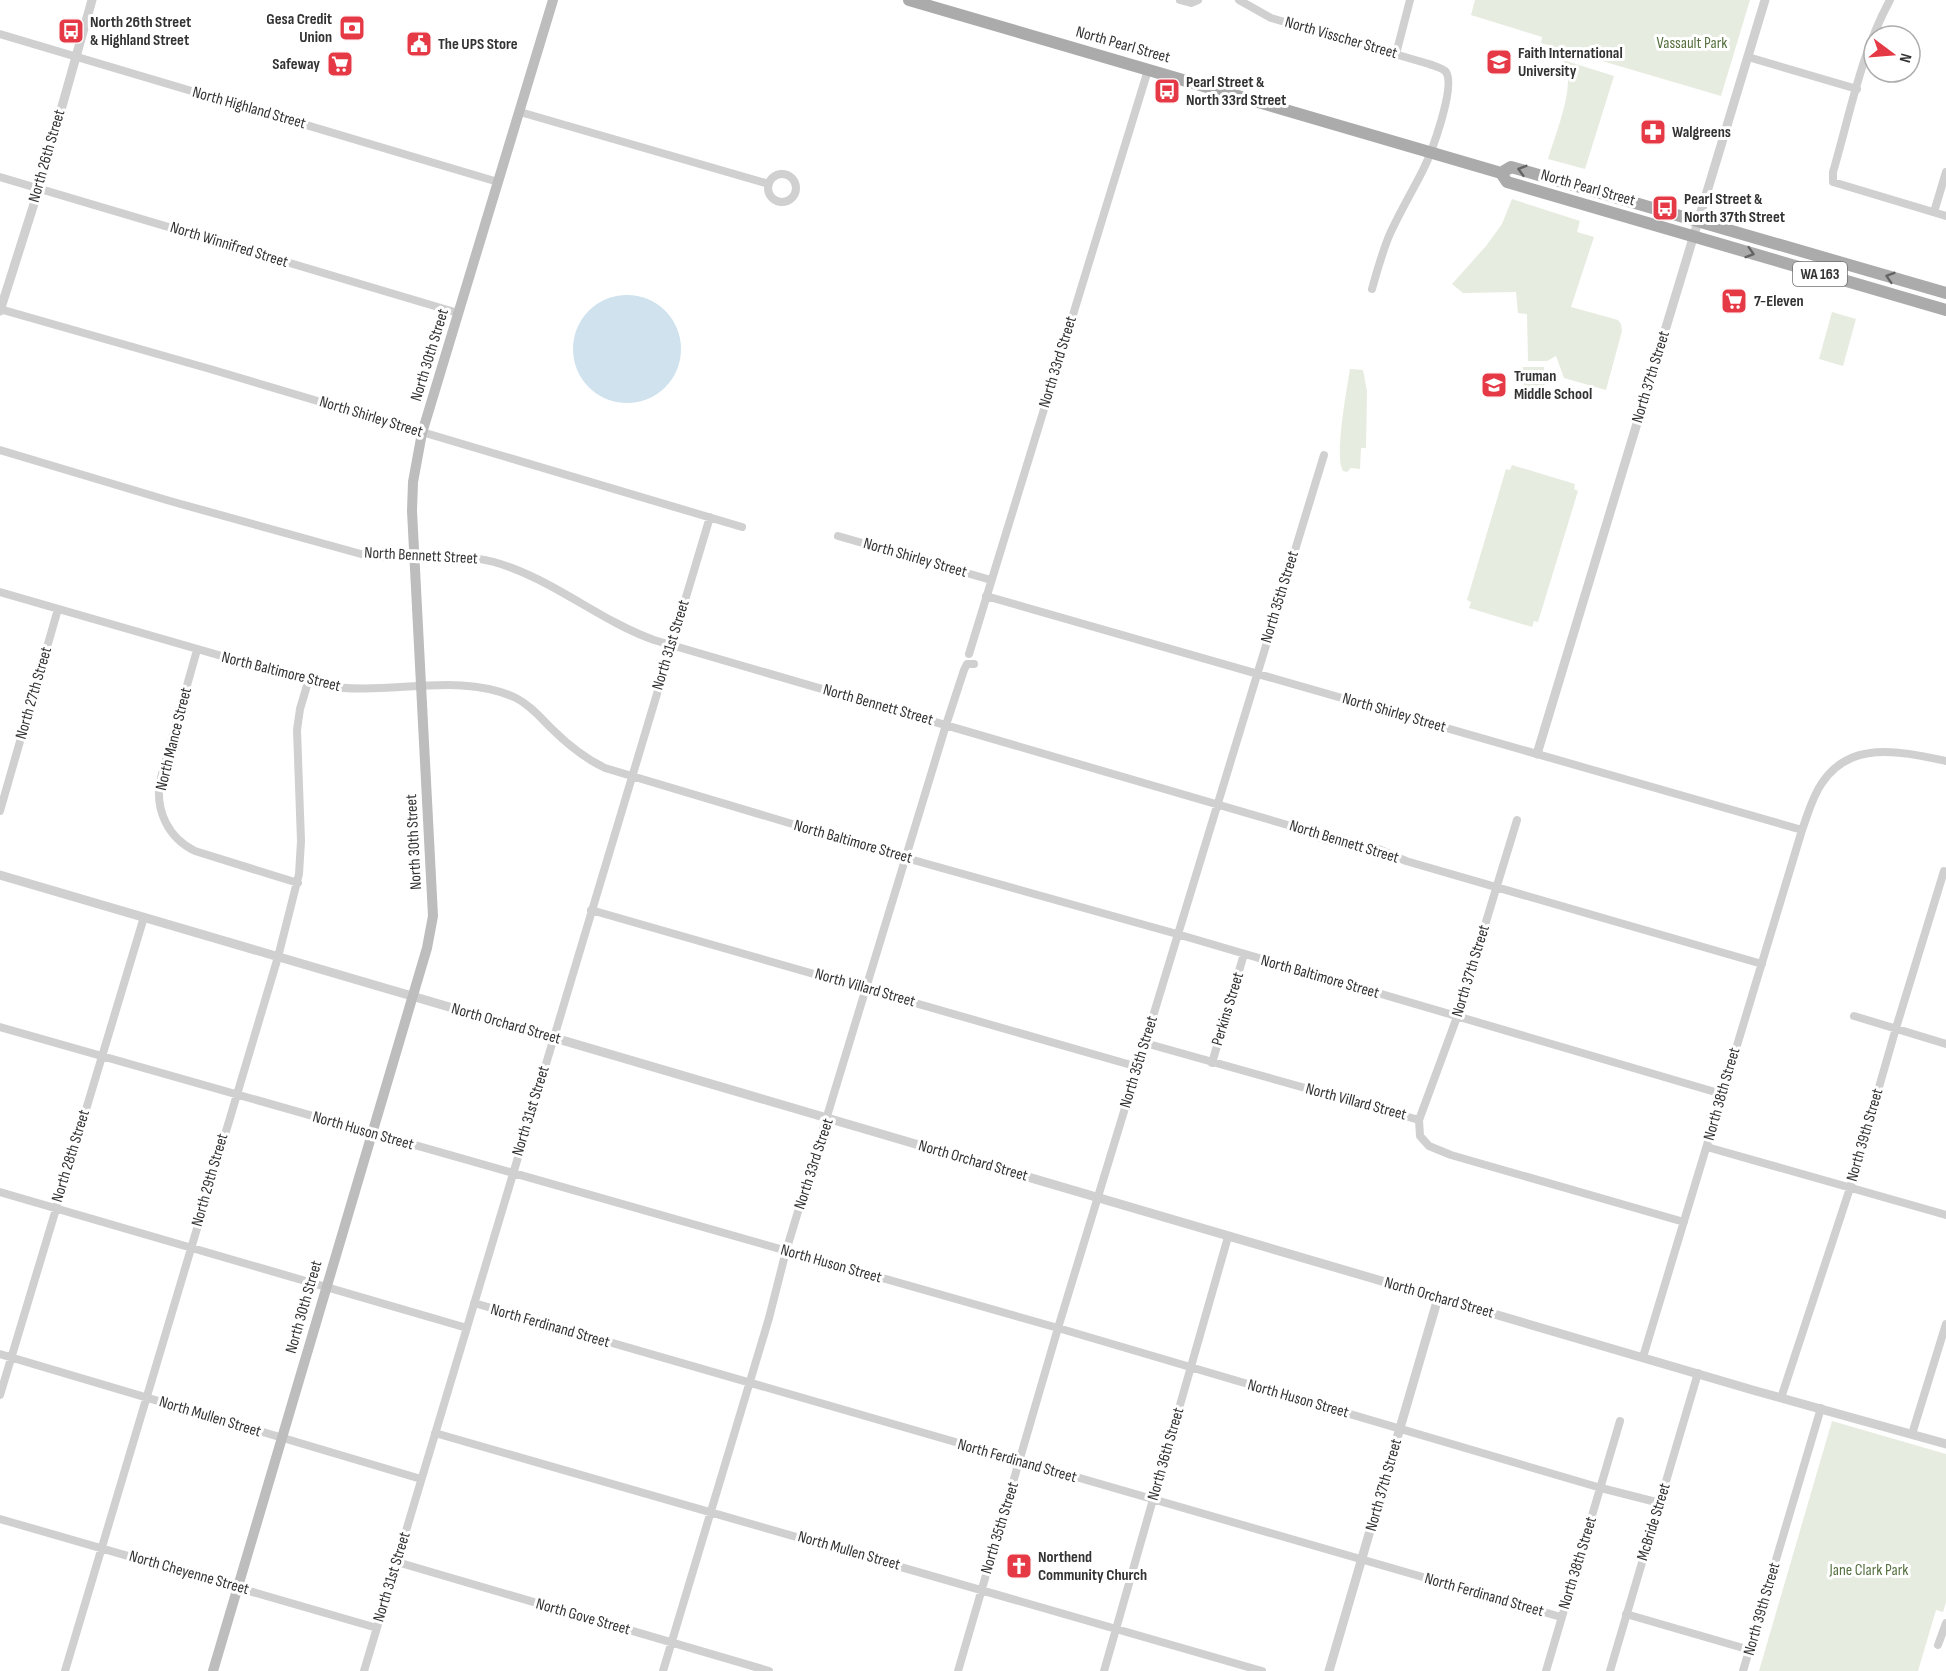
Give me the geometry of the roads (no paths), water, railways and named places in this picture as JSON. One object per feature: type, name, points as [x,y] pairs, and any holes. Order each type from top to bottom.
[{"type":"main road","name":"North 30th Street","points":[[213,1671],[427,948],[433,916],[412,493],[422,433],[553,0]]},
{"type":"main road","name":"North Pearl Street","points":[[909,0],[1501,173],[1507,182],[1946,310]]},
{"type":"main road","name":"North Pearl Street","points":[[1501,173],[1511,167],[1946,293]]},
{"type":"street","name":"North 26th Street","points":[[0,310],[39,188],[92,0]]},
{"type":"street","points":[[1180,0],[1191,3],[1198,0]]},
{"type":"street","name":"North Visscher Street","points":[[1239,0],[1271,18],[1430,64],[1445,71],[1448,90],[1430,153]]},
{"type":"street","points":[[1396,54],[1410,0]]},
{"type":"street","name":"North 37th Street","points":[[1536,754],[1765,0]]},
{"type":"street","points":[[1890,0],[1874,32],[1833,172],[1833,182],[1946,216]]},
{"type":"street","name":"North Highland Street","points":[[0,34],[498,182]]},
{"type":"street","points":[[1748,57],[1857,89]]},
{"type":"street","name":"North 33rd Street","points":[[969,654],[1148,70]]},
{"type":"street","points":[[520,112],[769,184]]},
{"type":"street","points":[[1372,289],[1389,236],[1430,153]]},
{"type":"street","points":[[1934,212],[1946,172]]},
{"type":"street","name":"North Winnifred Street","points":[[0,177],[459,314]]},
{"type":"street","name":"North Shirley Street","points":[[0,310],[210,369],[742,526]]},
{"type":"street","name":"North Bennett Street","points":[[0,450],[352,552],[382,557],[464,556],[512,567],[529,574],[622,626],[670,645],[1218,804],[1291,826],[1326,840],[1376,848],[1406,861],[1762,964]]},
{"type":"street","name":"North 35th Street","points":[[958,1671],[1058,1328],[1323,455]]},
{"type":"street","name":"North 31st Street","points":[[364,1671],[710,517]]},
{"type":"street","name":"North Shirley Street","points":[[838,536],[991,580]]},
{"type":"street","name":"North Baltimore Street","points":[[0,592],[308,682],[354,689],[472,685],[504,693],[527,704],[571,747],[589,760],[632,777],[1722,1094]]},
{"type":"street","name":"North Shirley Street","points":[[986,596],[1802,830]]},
{"type":"street","name":"North 27th Street","points":[[0,811],[58,609]]},
{"type":"street","name":"North Mance Street","points":[[197,650],[160,781],[159,800],[166,823],[183,845],[195,851],[298,883]]},
{"type":"street","name":"North 33rd Street","points":[[663,1671],[769,1318],[786,1251],[828,1119],[946,724],[964,670],[967,664],[974,664]]},
{"type":"street","name":"North 29th Street","points":[[65,1671],[278,957],[298,883],[301,841],[297,730],[308,682]]},
{"type":"street","points":[[1802,830],[1816,792],[1841,762],[1862,754],[1888,751],[1946,760]]},
{"type":"street","name":"North 37th Street","points":[[1419,1119],[1457,1017],[1516,820]]},
{"type":"street","name":"North 38th Street","points":[[1643,1357],[1802,830]]},
{"type":"street","name":"North 39th Street","points":[[1781,1398],[1850,1188],[1944,871]]},
{"type":"street","name":"North Orchard Street","points":[[0,875],[1438,1298],[1946,1444]]},
{"type":"street","name":"North Villard Street","points":[[591,910],[1138,1067]]},
{"type":"street","name":"North 28th Street","points":[[0,1395],[144,917]]},
{"type":"street","name":"Perkins Street","points":[[1212,1063],[1244,954]]},
{"type":"street","points":[[1854,1016],[1946,1044]]},
{"type":"street","name":"North Huson Street","points":[[0,1028],[1058,1328],[1660,1503]]},
{"type":"street","name":"North Villard Street","points":[[1145,1043],[1419,1119],[1418,1133],[1421,1139],[1436,1150],[1683,1222]]},
{"type":"street","points":[[1707,1147],[1946,1215]]},
{"type":"street","name":"North Ferdinand Street","points":[[0,1192],[466,1328]]},
{"type":"street","name":"North 36th Street","points":[[1104,1671],[1228,1236]]},
{"type":"street","name":"North 37th Street","points":[[1329,1671],[1438,1298]]},
{"type":"street","name":"North Ferdinand Street","points":[[474,1303],[1561,1617]]},
{"type":"street","points":[[1912,1434],[1946,1324]]},
{"type":"street","name":"North Mullen Street","points":[[0,1354],[421,1479]]},
{"type":"street","name":"McBride Street","points":[[1610,1671],[1698,1373]]},
{"type":"street","name":"North 39th Street","points":[[1743,1671],[1821,1408]]},
{"type":"street","name":"North 38th Street","points":[[1546,1671],[1620,1421]]},
{"type":"street","name":"North Mullen Street","points":[[435,1433],[1262,1671]]},
{"type":"street","name":"North Cheyenne Street","points":[[0,1518],[377,1628]]},
{"type":"street","name":"North Gove Street","points":[[397,1562],[769,1671]]},
{"type":"street","points":[[1626,1614],[1750,1650]]},
{"type":"street","points":[[1938,1646],[1946,1623]]},
{"type":"water","points":[[627,295],[648,299],[665,311],[677,328],[681,349],[677,370],[665,387],[648,399],[627,403],[606,399],[589,387],[577,370],[573,349],[577,328],[589,311],[606,299]]},
{"type":"place","name":"Gesa Credit Union","points":[[352,28]]},
{"type":"place","name":"North 26th Street & Highland Street","points":[[71,31]]},
{"type":"place","name":"The UPS Store","points":[[419,44]]},
{"type":"place","name":"Faith International University","points":[[1499,62]]},
{"type":"place","name":"Safeway","points":[[340,64]]},
{"type":"place","name":"Pearl Street & North 33rd Street","points":[[1167,91]]},
{"type":"place","name":"Walgreens","points":[[1653,132]]},
{"type":"place","name":"Pearl Street & North 37th Street","points":[[1665,208]]},
{"type":"place","name":"7-Eleven","points":[[1734,301]]},
{"type":"place","name":"Truman Middle School","points":[[1494,385]]},
{"type":"place","name":"Northend Community Church","points":[[1019,1566]]},
{"type":"park label","name":"Vassault Park","points":[[1692,43]]},
{"type":"park label","name":"Jane Clark Park","points":[[1869,1570]]}]
